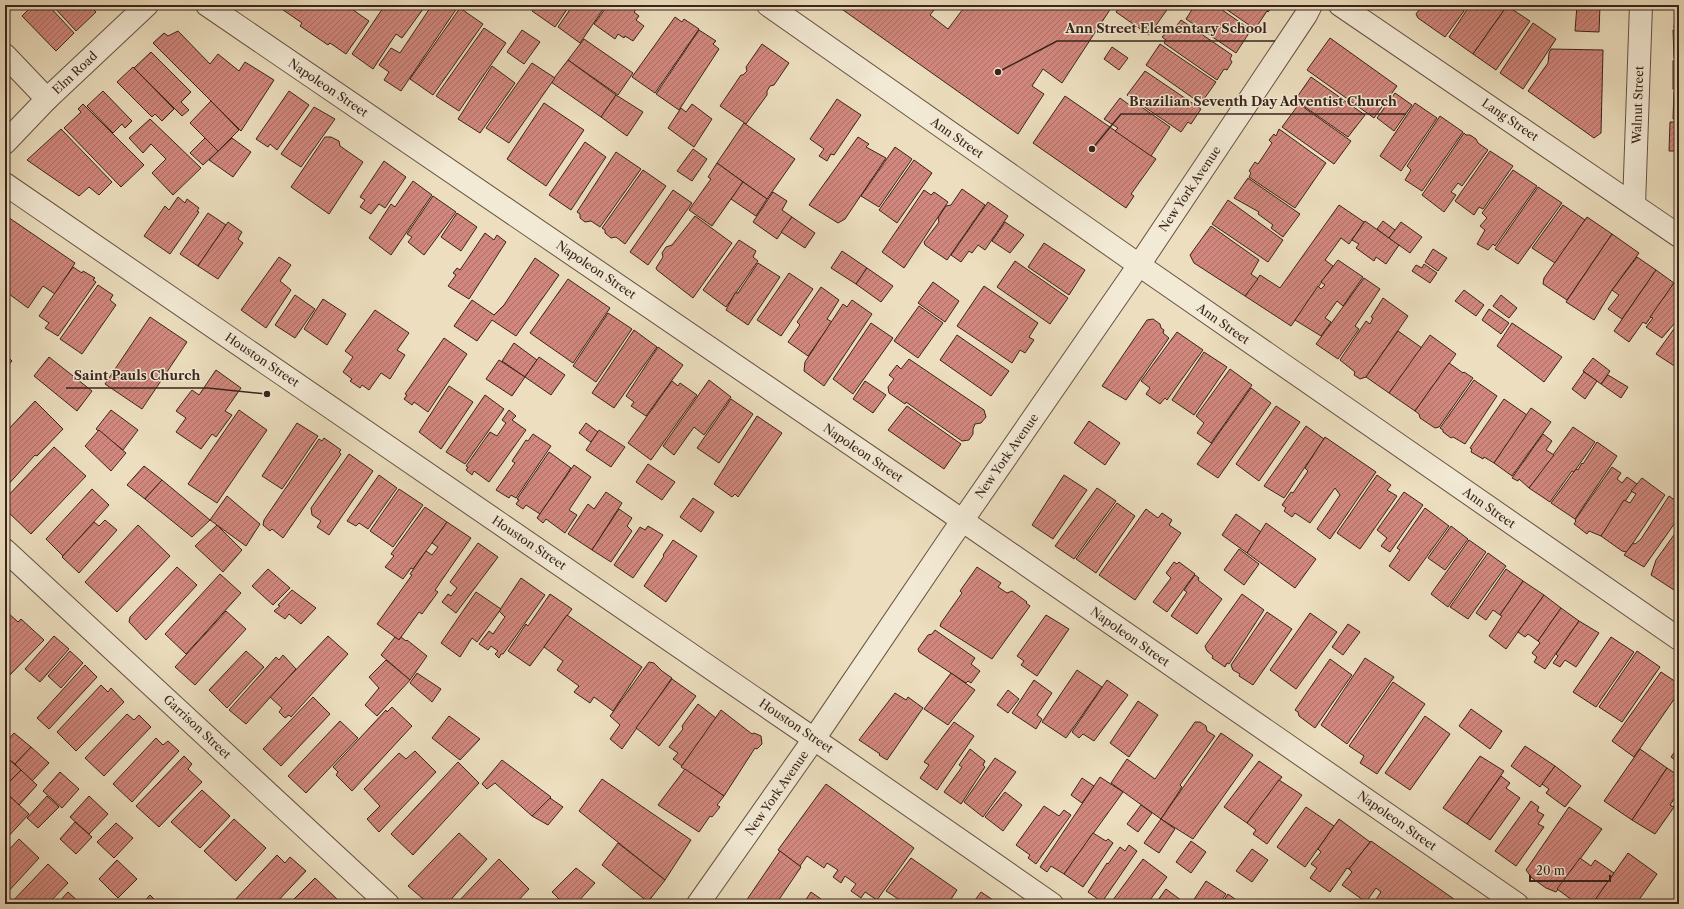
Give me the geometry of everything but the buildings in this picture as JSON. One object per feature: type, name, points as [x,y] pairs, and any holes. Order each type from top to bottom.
[{"type":"street","name":"Elm Road","points":[[5,143],[47,99],[147,5]]},
{"type":"street","name":"Napoleon Street","points":[[207,5],[962,520],[1517,904]]},
{"type":"street","name":"Ann Street","points":[[768,5],[1139,266],[1679,639]]},
{"type":"street","name":"New York Avenue","points":[[698,904],[814,739],[962,520],[1139,266],[1306,15],[1311,5]]},
{"type":"street","name":"Lang Street","points":[[1340,5],[1679,236]]},
{"type":"street","name":"Walnut Street","points":[[1634,204],[1641,5]]},
{"type":"street","points":[[5,55],[47,99]]},
{"type":"street","name":"Houston Street","points":[[5,184],[1052,904]]},
{"type":"street","name":"Garrison Street","points":[[5,550],[388,904]]},
{"type":"place","name":"Ann Street Elementary School","points":[[998,72]]},
{"type":"place","name":"Brazilian Seventh Day Adventist Church","points":[[1092,149]]},
{"type":"place","name":"Saint Pauls Church","points":[[267,394]]}]
